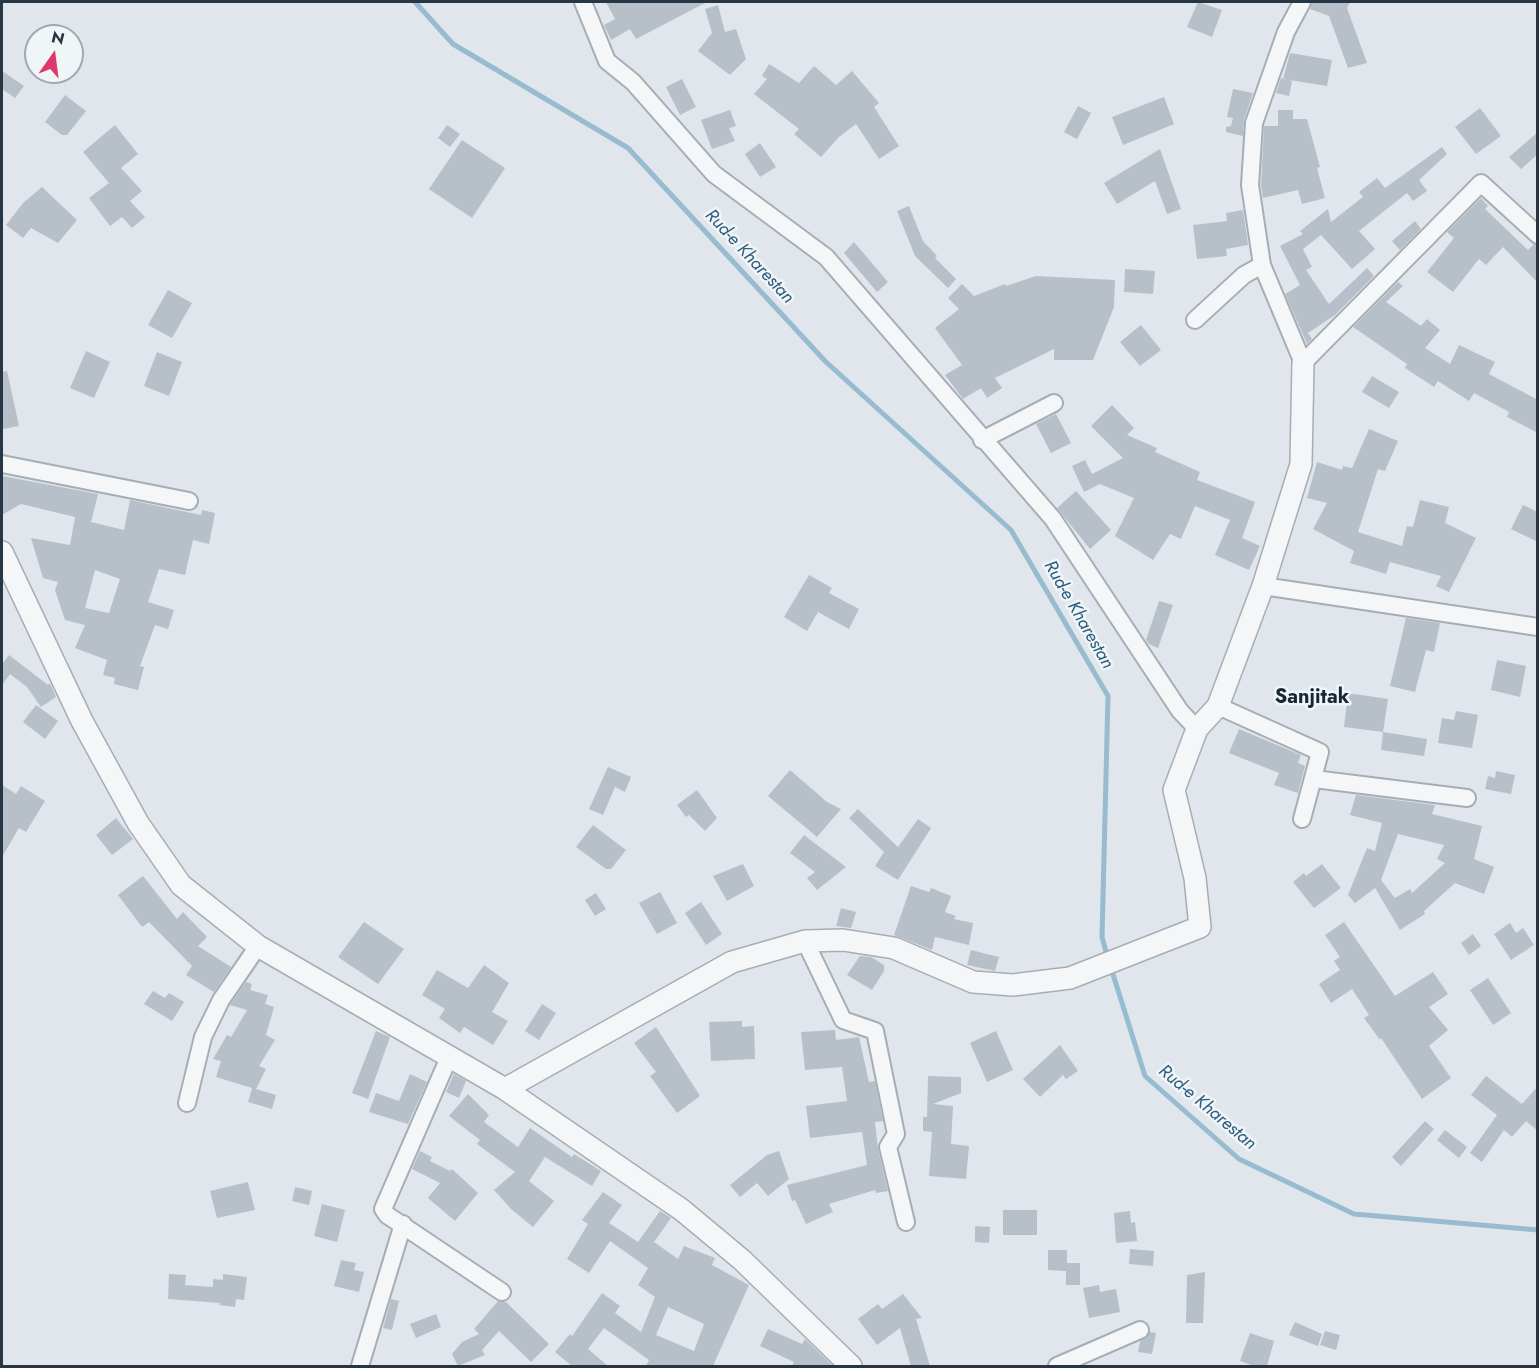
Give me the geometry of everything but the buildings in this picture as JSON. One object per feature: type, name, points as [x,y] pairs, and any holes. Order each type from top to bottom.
[{"type":"street","points":[[583,2],[607,61],[633,82],[714,174],[826,258],[1053,519],[1180,711],[1197,729]]},
{"type":"street","points":[[505,1089],[732,962],[805,941],[843,940],[894,948],[973,982],[1013,985],[1070,978],[1200,927],[1195,878],[1174,790],[1197,729],[1218,706],[1263,586],[1300,464],[1303,363],[1262,265],[1250,185],[1254,123],[1286,32],[1302,2]]},
{"type":"street","points":[[1303,363],[1481,183],[1538,235]]},
{"type":"street","points":[[1195,320],[1244,275],[1262,265]]},
{"type":"street","points":[[982,440],[1054,403]]},
{"type":"street","points":[[2,464],[189,501]]},
{"type":"street","points":[[2,552],[82,721],[138,823],[181,885],[258,946],[450,1055],[505,1089],[682,1210],[742,1260],[851,1366]]},
{"type":"street","points":[[1263,586],[1538,627]]},
{"type":"street","points":[[1218,706],[1320,753],[1302,819]]},
{"type":"street","points":[[1314,779],[1467,798]]},
{"type":"street","points":[[805,941],[843,1020],[875,1031],[896,1134],[888,1147],[906,1222]]},
{"type":"street","points":[[187,1103],[203,1036],[221,1000],[258,946]]},
{"type":"street","points":[[450,1055],[383,1209],[387,1215],[502,1292]]},
{"type":"street","points":[[360,1366],[403,1224]]},
{"type":"street","points":[[1057,1366],[1140,1330]]},
{"type":"waterway","name":"Rud-e Kharestan","points":[[415,2],[453,44],[628,148],[825,361],[1011,530],[1108,696],[1102,937],[1108,959]]},
{"type":"waterway","name":"Rud-e Kharestan","points":[[1111,968],[1145,1076],[1239,1159],[1354,1214],[1538,1230]]},
{"type":"district","name":"Sanjitak","points":[[1312,698]]}]
